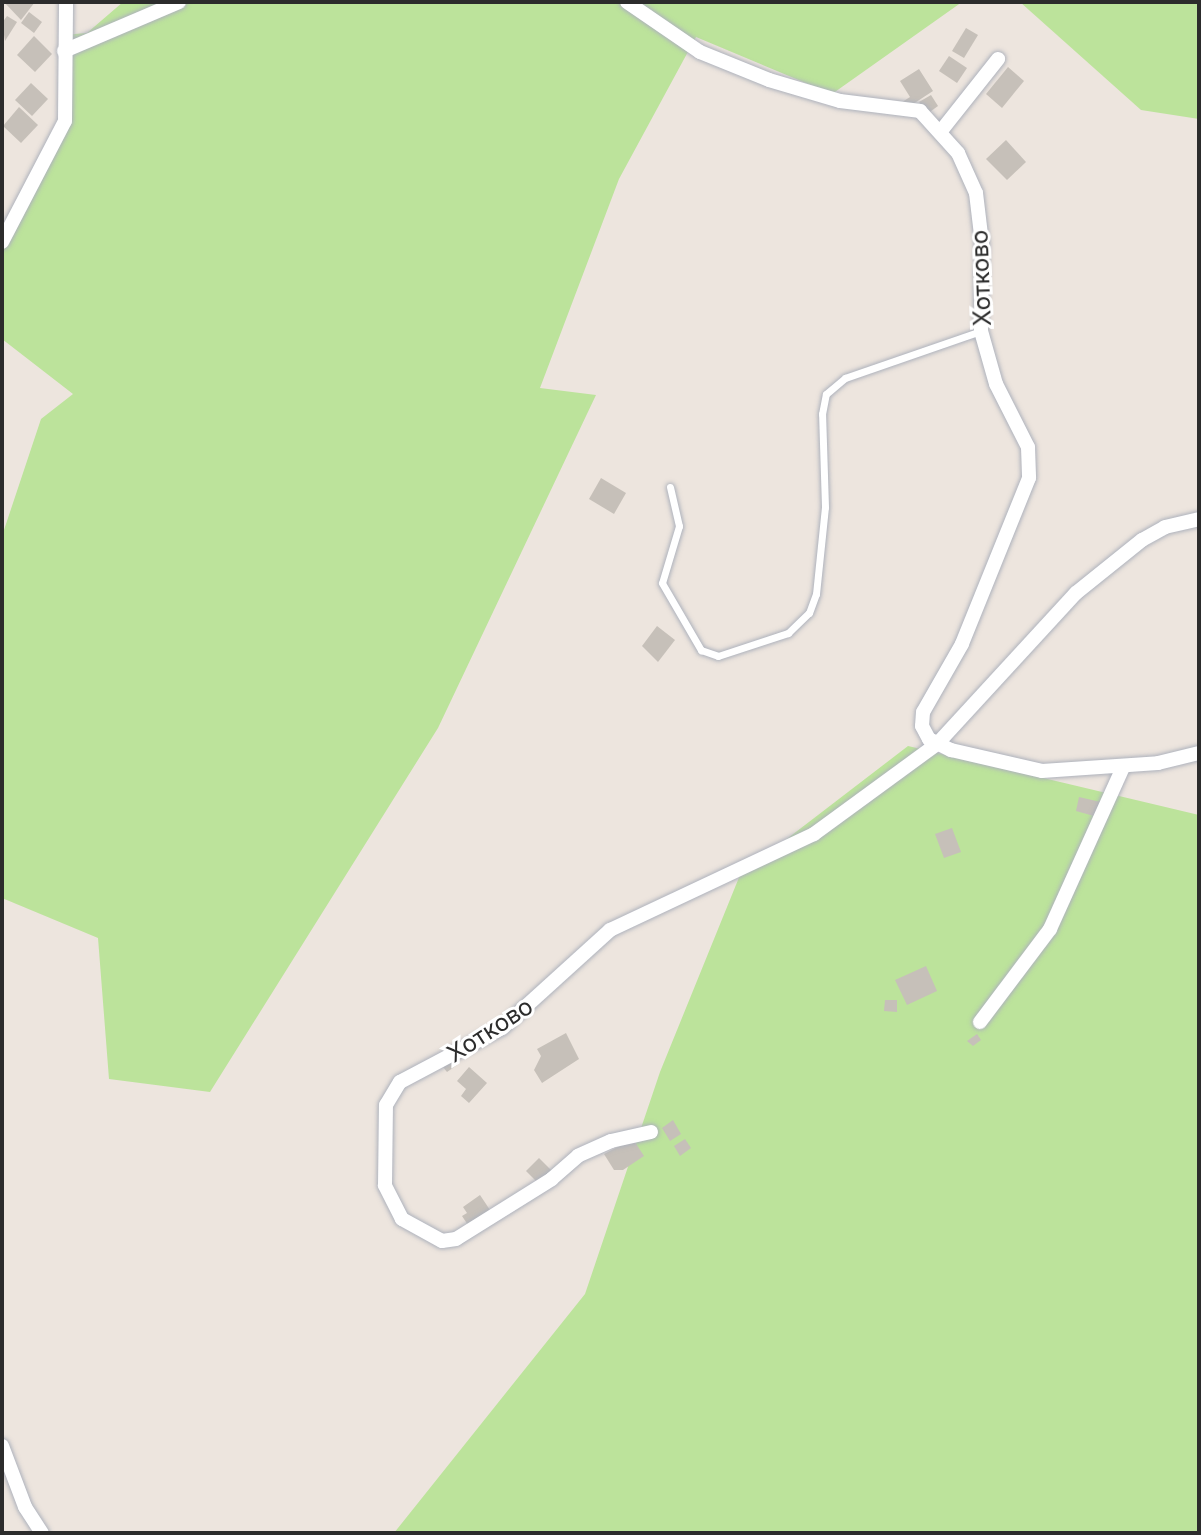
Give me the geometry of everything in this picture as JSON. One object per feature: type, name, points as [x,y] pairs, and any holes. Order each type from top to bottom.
[{"type":"street","points":[[2,242],[65,121],[69,83],[64,51],[66,2]]},
{"type":"street","points":[[64,51],[179,2]]},
{"type":"street","name":"Хотково","points":[[627,2],[700,52],[840,101],[920,111],[941,131],[976,193],[982,243],[981,331],[996,384],[1028,447],[1029,478],[962,644],[923,712],[922,726],[937,744]]},
{"type":"street","points":[[941,131],[998,59]]},
{"type":"street","name":"Хотково","points":[[651,1132],[611,1141],[578,1156],[552,1179],[456,1239],[442,1241],[402,1219],[385,1185],[386,1105],[400,1082],[502,1028],[565,976],[598,938],[814,834],[937,744],[1076,593],[1142,540],[1165,527],[1199,519]]},
{"type":"street","points":[[937,744],[1042,771],[1123,767],[1199,753]]},
{"type":"street","points":[[980,1022],[1050,929],[1123,767]]},
{"type":"street","points":[[2,1446],[25,1507],[42,1533]]},
{"type":"lane","points":[[670,487],[679,526],[662,583],[701,650],[714,656],[788,633],[809,613],[816,594],[825,507],[822,414],[826,394],[845,378],[981,331]]},
{"type":"green space","points":[[123,2],[962,2],[832,94],[696,37],[619,179],[540,388],[596,395],[438,728],[210,1092],[109,1079],[98,938],[2,898],[2,536],[41,419],[73,394],[2,339],[2,242],[60,136],[63,35],[87,33]]},
{"type":"green space","points":[[1020,2],[1199,2],[1199,119],[1141,110]]},
{"type":"green space","points":[[908,746],[1199,815],[1199,1533],[394,1533],[585,1294],[660,1072],[740,875]]},
{"type":"building","points":[[4,2],[35,2],[21,20]]},
{"type":"building","points":[[29,12],[42,22],[34,33],[21,23]]},
{"type":"building","points":[[7,16],[17,22],[5,41],[2,23]]},
{"type":"building","points":[[966,28],[978,35],[964,58],[952,51]]},
{"type":"building","points":[[34,36],[52,54],[35,72],[17,55]]},
{"type":"building","points":[[949,56],[967,68],[957,83],[939,71]]},
{"type":"building","points":[[1008,67],[1024,81],[1002,108],[986,94]]},
{"type":"building","points":[[919,69],[933,91],[910,106],[899,104],[910,97],[900,81]]},
{"type":"building","points":[[31,83],[48,99],[32,116],[15,100]]},
{"type":"building","points":[[931,95],[938,106],[927,114],[919,102]]},
{"type":"building","points":[[19,107],[38,125],[21,143],[3,126]]},
{"type":"building","points":[[1006,140],[1026,162],[1007,180],[986,159]]},
{"type":"building","points":[[601,478],[626,493],[614,514],[589,499]]},
{"type":"building","points":[[657,626],[675,640],[658,662],[642,646]]},
{"type":"building","points":[[1079,797],[1105,803],[1101,818],[1076,811]]},
{"type":"building","points":[[952,828],[961,852],[944,858],[935,834]]},
{"type":"building","points":[[926,966],[937,991],[907,1005],[895,980]]},
{"type":"building","points":[[885,1000],[897,1000],[897,1012],[884,1011]]},
{"type":"building","points":[[566,1033],[579,1059],[542,1083],[534,1070],[541,1056],[537,1049]]},
{"type":"building","points":[[977,1034],[981,1040],[973,1046],[967,1041]]},
{"type":"building","points":[[453,1059],[457,1065],[447,1072],[443,1067]]},
{"type":"building","points":[[469,1067],[487,1083],[469,1103],[461,1096],[466,1089],[457,1081]]},
{"type":"building","points":[[673,1120],[681,1134],[670,1141],[662,1128]]},
{"type":"building","points":[[633,1139],[644,1156],[623,1170],[614,1170],[604,1154]]},
{"type":"building","points":[[685,1139],[691,1148],[680,1156],[674,1146]]},
{"type":"building","points":[[539,1158],[552,1171],[539,1184],[526,1171]]},
{"type":"building","points":[[480,1195],[492,1213],[470,1228],[462,1216],[467,1213],[463,1207]]}]
